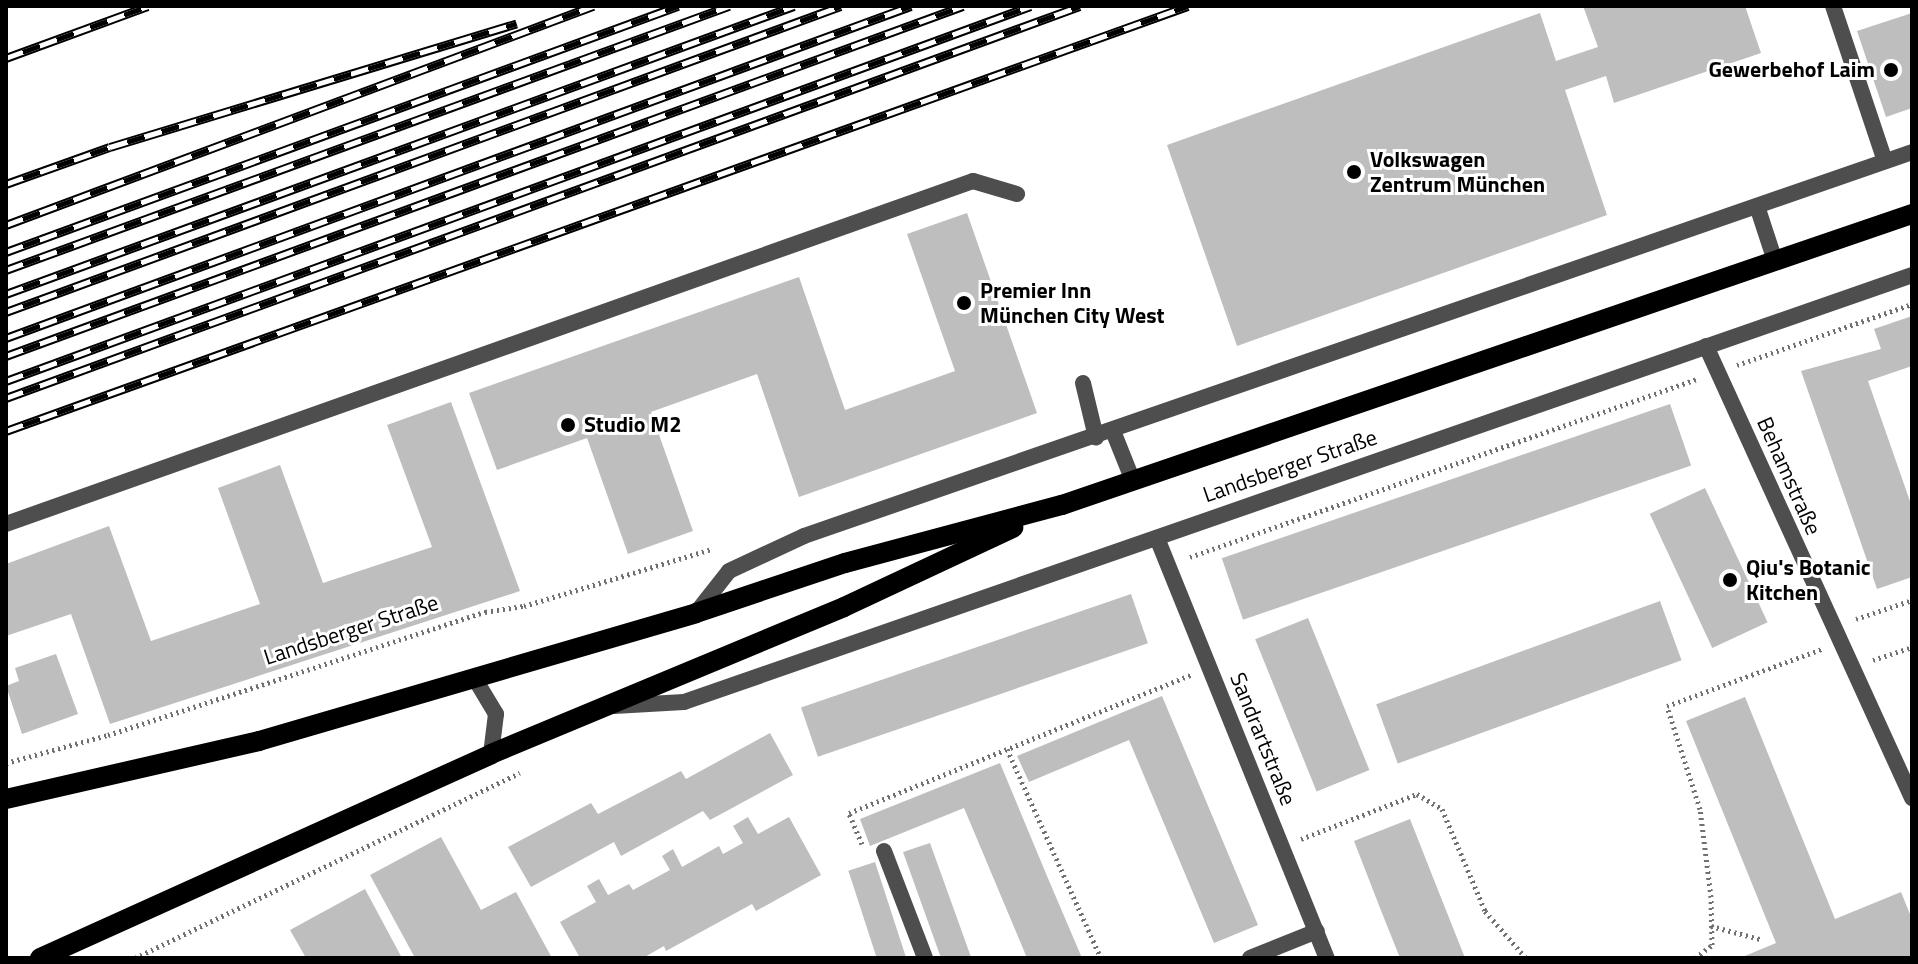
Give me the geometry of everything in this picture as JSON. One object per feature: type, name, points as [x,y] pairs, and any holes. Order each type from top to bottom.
[{"type":"main road","name":"Landsberger Straße","points":[[6,799],[259,741],[696,613],[845,563],[1062,505],[1912,214]]},
{"type":"main road","name":"Landsberger Straße","points":[[40,958],[491,754],[844,607],[1062,505]]},
{"type":"street","points":[[1833,6],[1885,161]]},
{"type":"street","points":[[696,613],[729,571],[804,536],[1912,152]]},
{"type":"street","points":[[6,524],[973,181],[1017,194]]},
{"type":"street","points":[[1757,206],[1775,261]]},
{"type":"street","name":"Landsberger Straße","points":[[601,707],[684,702],[1912,275]]},
{"type":"street","name":"Behamstraße","points":[[1706,346],[1912,798]]},
{"type":"street","points":[[1083,383],[1096,437]]},
{"type":"street","points":[[1113,431],[1133,481]]},
{"type":"street","name":"Sandrartstraße","points":[[1157,538],[1327,958]]},
{"type":"street","points":[[475,679],[496,714],[491,754]]},
{"type":"street","points":[[884,851],[925,958]]},
{"type":"street","points":[[1250,958],[1317,931]]},
{"type":"path","points":[[1168,564],[1912,304]]},
{"type":"path","name":"Landsberger Straße","points":[[6,763],[108,735],[485,612],[524,606],[712,549]]},
{"type":"path","points":[[1695,958],[1712,945],[1700,809],[1667,706],[1912,600]]},
{"type":"path","points":[[1853,666],[1912,647]]},
{"type":"path","points":[[884,851],[866,855],[849,813],[1210,667]]},
{"type":"path","points":[[1007,749],[1101,958]]},
{"type":"path","points":[[135,958],[529,769]]},
{"type":"path","points":[[1283,847],[1417,794],[1442,809],[1485,911],[1526,958]]},
{"type":"path","points":[[1711,926],[1760,939]]},
{"type":"building","points":[[1583,6],[1745,6],[1761,53],[1614,103],[1606,76],[1565,90],[1607,215],[1237,346],[1167,145],[1540,13],[1556,61],[1598,47]]},
{"type":"building","name":"Gewerbehof Laim","points":[[1912,13],[1912,108],[1886,117],[1857,31]]},
{"type":"building","name":"Studio M2","points":[[967,213],[1037,413],[799,497],[757,374],[651,412],[693,531],[628,554],[587,438],[497,470],[469,393],[799,277],[845,410],[955,371],[907,234]]},
{"type":"building","points":[[1912,316],[1912,366],[1868,381],[1912,507],[1912,577],[1877,589],[1801,371],[1881,349],[1874,329]]},
{"type":"building","points":[[451,402],[520,591],[110,724],[71,614],[6,636],[6,564],[109,526],[151,641],[260,604],[218,488],[280,465],[323,583],[432,547],[387,425]]},
{"type":"building","points":[[1670,404],[1691,465],[1243,620],[1222,558]]},
{"type":"building","points":[[1705,488],[1768,622],[1712,648],[1650,514]]},
{"type":"building","points":[[1131,594],[1148,643],[818,757],[801,708]]},
{"type":"building","points":[[1660,601],[1682,660],[1398,763],[1376,704]]},
{"type":"building","points":[[1308,618],[1369,770],[1317,791],[1255,639]]},
{"type":"building","points":[[56,654],[78,714],[22,734],[6,686],[19,681],[15,668]]},
{"type":"building","points":[[1162,696],[1258,925],[1214,943],[1129,740],[1029,782],[1017,756]]},
{"type":"building","points":[[1745,697],[1835,919],[1901,892],[1912,919],[1912,958],[1740,958],[1776,943],[1686,721]]},
{"type":"building","points":[[770,733],[793,775],[710,820],[703,811],[621,856],[614,842],[531,887],[508,847],[591,803],[598,814],[681,771],[686,779]]},
{"type":"building","points":[[1000,763],[1082,958],[1027,958],[964,808],[870,846],[860,819]]},
{"type":"building","points":[[748,817],[758,834],[789,817],[821,875],[756,911],[752,904],[666,951],[664,946],[643,958],[580,958],[560,922],[596,902],[587,886],[599,879],[608,895],[629,884],[633,890],[670,870],[662,856],[673,849],[682,867],[719,846],[723,854],[743,843],[733,826]]},
{"type":"building","points":[[1410,819],[1465,958],[1400,958],[1380,908],[1354,841]]},
{"type":"building","points":[[441,837],[481,910],[516,892],[552,958],[415,958],[370,875]]},
{"type":"building","points":[[930,843],[969,958],[941,958],[903,852]]},
{"type":"building","points":[[875,862],[906,958],[877,958],[848,871]]},
{"type":"building","points":[[365,889],[402,958],[306,958],[290,930]]},
{"type":"railway","points":[[6,58],[148,6]]},
{"type":"railway","points":[[6,225],[593,6]]},
{"type":"railway","points":[[6,252],[678,6]]},
{"type":"railway","points":[[6,270],[729,6]]},
{"type":"railway","points":[[6,294],[794,6]]},
{"type":"railway","points":[[6,312],[841,6]]},
{"type":"railway","points":[[6,338],[911,6]]},
{"type":"railway","points":[[6,356],[963,6]]},
{"type":"railway","points":[[6,381],[1031,6]]},
{"type":"railway","points":[[6,398],[1080,6]]},
{"type":"railway","points":[[6,431],[1188,6]]},
{"type":"railway","points":[[6,184],[110,147],[517,23]]},
{"type":"place","name":"Gewerbehof Laim","points":[[1891,70]]},
{"type":"place","name":"Volkswagen Zentrum München","points":[[1354,172]]},
{"type":"place","name":"Premier Inn München City West","points":[[964,303]]},
{"type":"place","name":"Studio M2","points":[[568,425]]},
{"type":"place","name":"Qiu's Botanic Kitchen","points":[[1730,580]]}]
